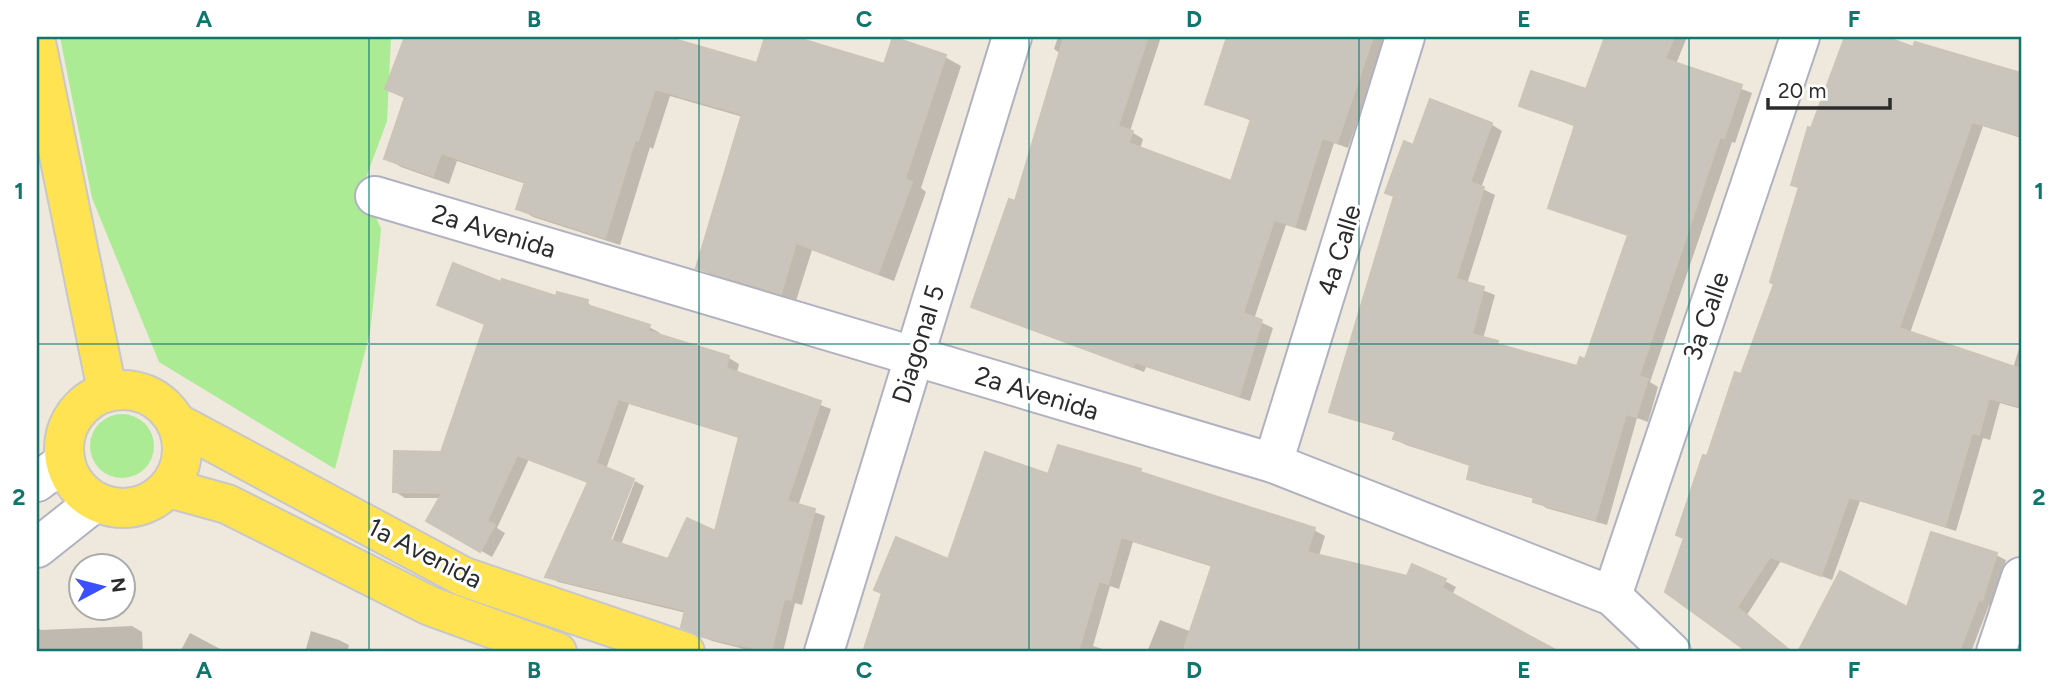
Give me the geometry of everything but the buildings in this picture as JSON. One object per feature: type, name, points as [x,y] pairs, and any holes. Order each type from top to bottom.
[{"type":"main road","points":[[37,47],[107,390]]},
{"type":"main road","points":[[128,388],[148,394],[165,406],[177,423],[183,445],[180,468],[169,488],[154,501],[135,508],[114,508],[95,502],[51,472],[72,418],[86,401],[107,390],[128,388]]},
{"type":"main road","name":"1a Avenida","points":[[177,423],[464,577],[685,652]]},
{"type":"main road","name":"1a Avenida","points":[[169,488],[227,504],[430,606],[557,652]]},
{"type":"street","name":"Diagonal 5","points":[[824,652],[1012,37]]},
{"type":"street","name":"4a Calle","points":[[1273,463],[1405,37]]},
{"type":"street","name":"3a Calle","points":[[1612,596],[1800,37]]},
{"type":"street","name":"2a Avenida","points":[[375,196],[1273,463],[1612,596],[1671,652]]},
{"type":"street","points":[[37,548],[95,502]]},
{"type":"street","points":[[1996,652],[2021,577]]},
{"type":"green space","points":[[60,37],[391,37],[387,121],[363,186],[381,229],[370,332],[335,469],[159,362],[92,198]]},
{"type":"green space","points":[[122,414],[140,420],[148,428],[154,446],[148,464],[140,472],[122,478],[104,472],[96,464],[90,446],[96,428],[104,420]]}]
